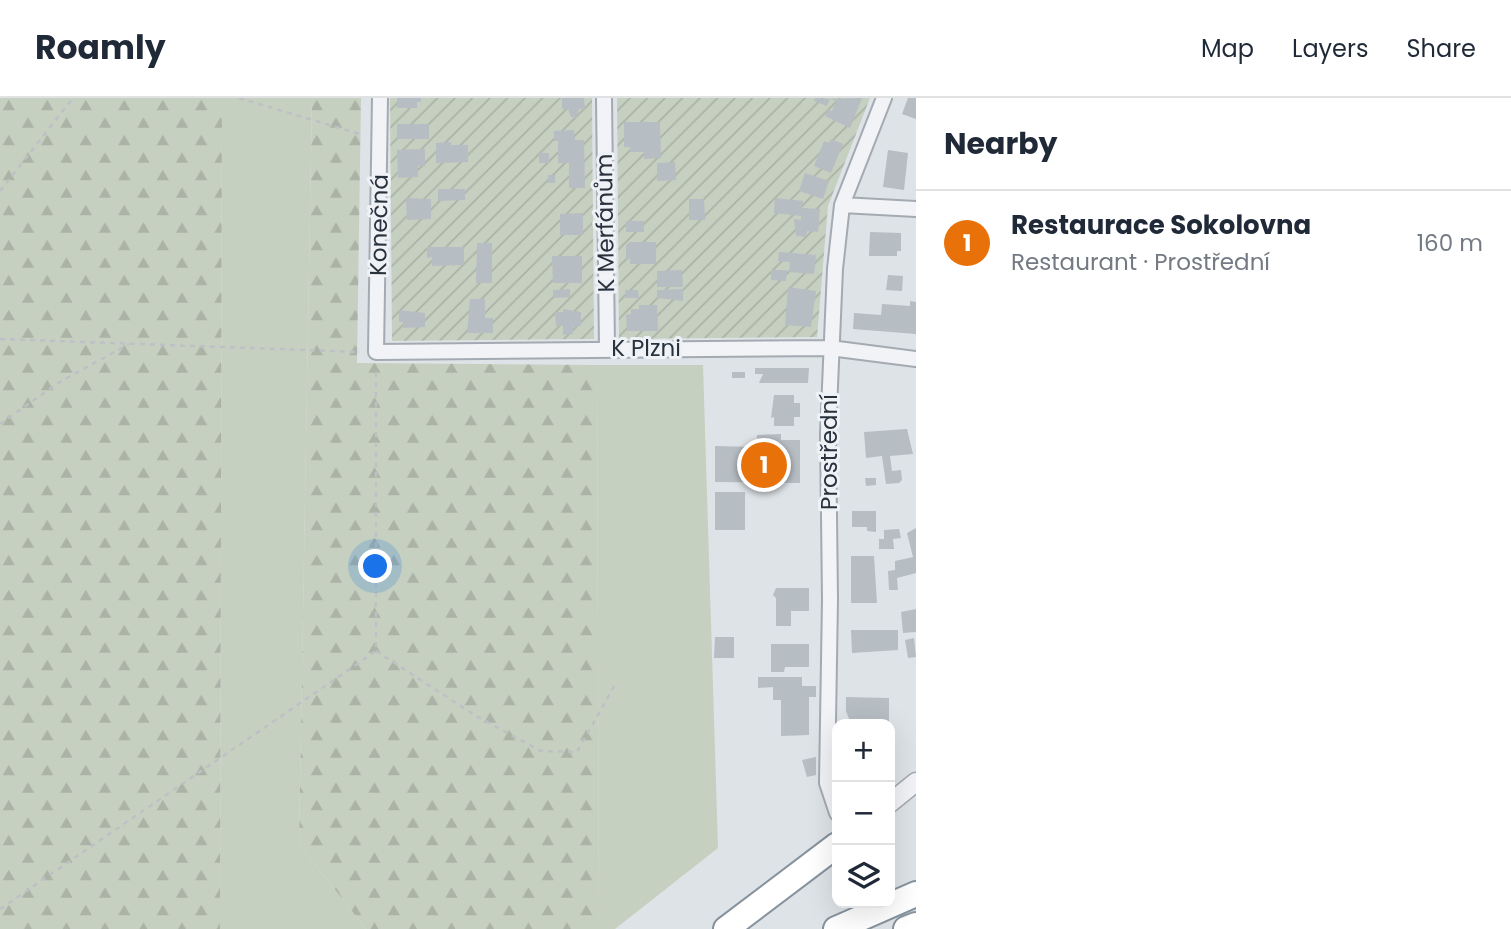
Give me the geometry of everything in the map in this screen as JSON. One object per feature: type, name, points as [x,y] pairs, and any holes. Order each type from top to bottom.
[{"type":"highway","points":[[726,929],[832,849]]},
{"type":"highway","points":[[836,929],[916,894]]},
{"type":"highway","points":[[906,929],[916,925]]},
{"type":"street","name":"Konečná","points":[[376,352],[380,98]]},
{"type":"street","name":"K Merfánům","points":[[604,98],[607,348]]},
{"type":"street","name":"Prostřední","points":[[832,798],[827,783],[830,348],[842,205],[884,98]]},
{"type":"street","points":[[842,205],[916,209]]},
{"type":"street","name":"K Plzni","points":[[376,352],[830,348],[915,361]]},
{"type":"street","points":[[895,799],[916,782]]},
{"type":"path","points":[[0,191],[73,98]]},
{"type":"path","points":[[239,98],[381,140]]},
{"type":"path","points":[[0,339],[376,352],[376,651]]},
{"type":"path","points":[[0,424],[58,383],[132,343]]},
{"type":"path","points":[[376,651],[476,716],[541,751],[577,752],[616,683]]},
{"type":"path","points":[[0,909],[376,651]]},
{"type":"green space","points":[[0,98],[222,98],[220,929],[0,929]]},
{"type":"green space","points":[[222,98],[312,98],[299,844],[366,929],[220,929]]},
{"type":"green space","points":[[312,98],[361,98],[357,363],[597,365],[599,929],[366,929],[299,844]]},
{"type":"green space","points":[[390,98],[592,98],[594,339],[392,341]]},
{"type":"green space","points":[[617,98],[870,98],[828,206],[817,337],[619,339]]},
{"type":"green space","points":[[597,365],[703,365],[718,848],[615,929],[599,929]]},
{"type":"building","points":[[397,98],[421,98],[421,102],[417,102],[417,108],[397,108]]},
{"type":"building","points":[[562,98],[584,98],[585,109],[579,109],[576,118],[571,117],[568,109],[562,109]]},
{"type":"building","points":[[815,98],[862,98],[850,128],[825,116],[827,110],[832,111],[836,101],[830,99],[827,106],[814,101]]},
{"type":"building","points":[[908,98],[916,98],[916,119],[902,114]]},
{"type":"building","points":[[624,122],[660,122],[661,158],[644,159],[644,152],[630,152],[630,147],[624,147]]},
{"type":"building","points":[[397,124],[429,124],[429,139],[397,139]]},
{"type":"building","points":[[574,130],[575,140],[584,140],[585,188],[569,188],[569,163],[558,163],[558,141],[554,141],[554,131]]},
{"type":"building","points":[[831,139],[843,144],[831,173],[814,166],[824,141],[829,143]]},
{"type":"building","points":[[451,142],[451,145],[468,145],[468,162],[436,163],[436,143]]},
{"type":"building","points":[[425,149],[425,166],[418,166],[418,177],[398,178],[397,150]]},
{"type":"building","points":[[888,150],[908,153],[904,190],[883,187]]},
{"type":"building","points":[[539,153],[549,153],[549,163],[539,163]]},
{"type":"building","points":[[675,162],[676,180],[657,181],[657,163]]},
{"type":"building","points":[[805,173],[829,181],[823,199],[799,191]]},
{"type":"building","points":[[548,175],[555,175],[555,183],[548,183]]},
{"type":"building","points":[[438,189],[465,189],[465,200],[438,201]]},
{"type":"building","points":[[406,198],[431,199],[431,219],[407,220]]},
{"type":"building","points":[[775,198],[803,201],[802,208],[820,209],[818,232],[807,231],[806,237],[796,236],[794,219],[801,220],[801,216],[774,213]]},
{"type":"building","points":[[689,199],[704,199],[705,220],[689,220]]},
{"type":"building","points":[[583,213],[583,235],[560,235],[560,214]]},
{"type":"building","points":[[626,221],[644,221],[644,232],[626,232]]},
{"type":"building","points":[[870,232],[901,233],[901,251],[897,251],[897,256],[869,256]]},
{"type":"building","points":[[630,242],[656,242],[656,264],[630,264],[630,259],[626,259],[626,245]]},
{"type":"building","points":[[477,243],[492,243],[492,283],[476,283]]},
{"type":"building","points":[[427,247],[464,247],[464,265],[432,266],[432,257],[427,258]]},
{"type":"building","points":[[779,252],[816,255],[814,274],[789,272],[790,262],[778,261]]},
{"type":"building","points":[[552,256],[582,256],[582,283],[553,283]]},
{"type":"building","points":[[682,270],[683,287],[657,287],[657,271]]},
{"type":"building","points":[[771,270],[787,270],[786,281],[771,280]]},
{"type":"building","points":[[888,275],[903,276],[902,291],[886,290]]},
{"type":"building","points":[[788,287],[816,291],[811,327],[785,325]]},
{"type":"building","points":[[570,289],[570,297],[553,298],[553,290]]},
{"type":"building","points":[[683,289],[683,301],[657,298],[657,290]]},
{"type":"building","points":[[625,290],[638,290],[639,298],[626,298]]},
{"type":"building","points":[[470,299],[485,299],[485,318],[493,318],[493,333],[467,333]]},
{"type":"building","points":[[910,301],[916,302],[916,334],[853,329],[854,313],[881,315],[882,304],[910,306]]},
{"type":"building","points":[[639,305],[657,305],[658,331],[627,331],[626,315],[631,314],[631,309],[639,309]]},
{"type":"building","points":[[563,309],[581,312],[581,326],[573,327],[573,334],[563,335],[563,326],[556,326],[555,312],[563,312]]},
{"type":"building","points":[[399,310],[425,313],[425,327],[403,328],[403,322],[399,322]]},
{"type":"building","points":[[755,368],[809,368],[808,383],[759,383],[763,374],[755,374]]},
{"type":"building","points":[[732,372],[745,372],[745,378],[732,378]]},
{"type":"building","points":[[774,395],[794,395],[794,403],[800,403],[800,417],[794,417],[794,426],[774,426],[774,417],[771,418]]},
{"type":"building","points":[[907,429],[913,454],[890,456],[892,471],[901,470],[902,480],[899,483],[886,484],[882,456],[866,458],[864,432]]},
{"type":"building","points":[[781,434],[781,440],[800,440],[800,483],[715,482],[715,446],[757,447],[757,435]]},
{"type":"building","points":[[865,478],[876,478],[876,485],[866,486]]},
{"type":"building","points":[[715,492],[745,492],[745,530],[715,530]]},
{"type":"building","points":[[852,511],[876,511],[876,532],[867,531],[867,527],[852,527]]},
{"type":"building","points":[[916,528],[916,573],[897,578],[898,590],[889,590],[888,571],[895,570],[895,561],[913,557],[907,533]]},
{"type":"building","points":[[899,529],[901,538],[893,539],[894,549],[879,549],[879,539],[884,539],[884,530]]},
{"type":"building","points":[[851,556],[874,556],[877,603],[851,603]]},
{"type":"building","points":[[776,588],[809,588],[809,611],[791,611],[791,626],[776,626],[776,598],[773,595]]},
{"type":"building","points":[[916,609],[916,632],[903,633],[901,612]]},
{"type":"building","points":[[851,630],[898,630],[898,650],[852,653]]},
{"type":"building","points":[[715,637],[734,637],[734,658],[714,658]]},
{"type":"building","points":[[914,638],[916,657],[908,658],[905,640]]},
{"type":"building","points":[[771,644],[809,644],[809,667],[785,667],[784,672],[771,672]]},
{"type":"building","points":[[758,677],[802,677],[802,686],[816,686],[816,697],[809,697],[809,735],[781,736],[781,700],[773,700],[773,687],[758,688]]},
{"type":"building","points":[[846,697],[889,698],[889,719],[849,719]]},
{"type":"building","points":[[816,757],[816,775],[807,777],[802,760]]},
{"type":"place","name":"Restaurace Sokolovna","points":[[764,465]]}]
